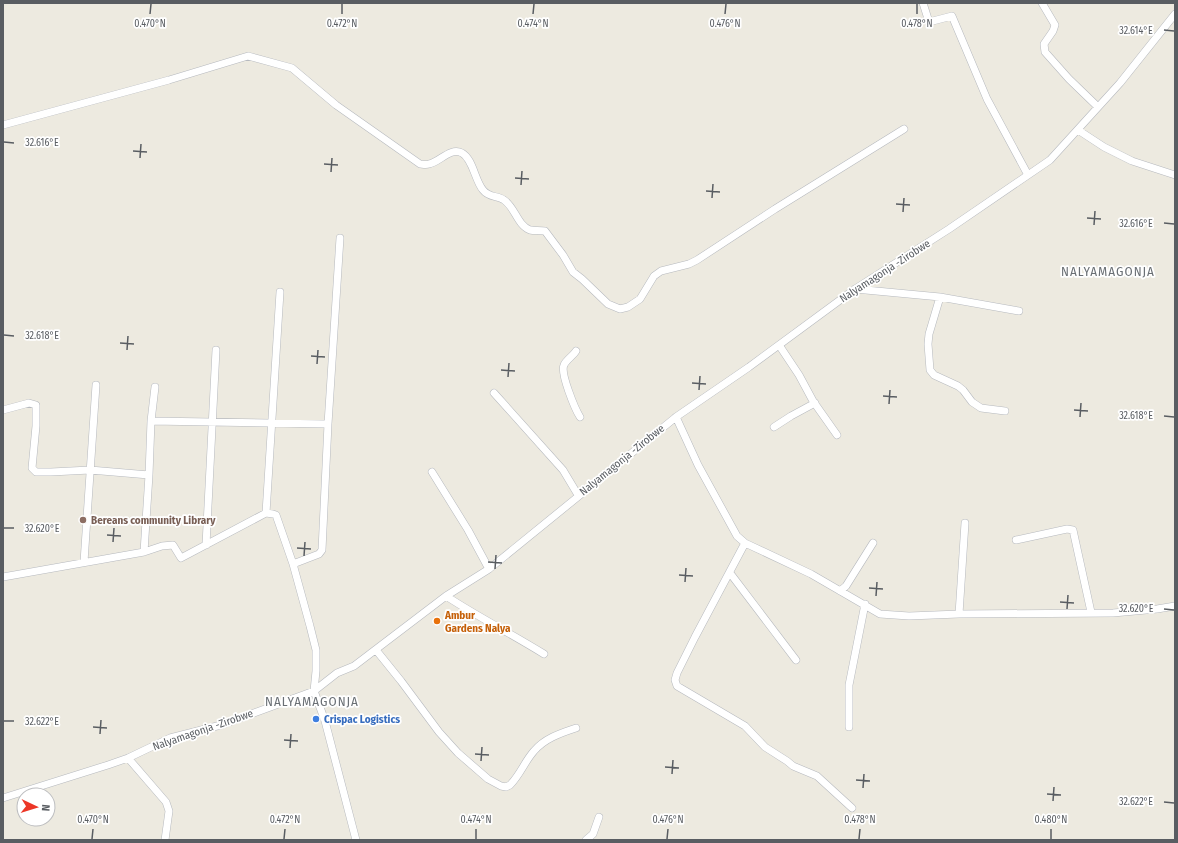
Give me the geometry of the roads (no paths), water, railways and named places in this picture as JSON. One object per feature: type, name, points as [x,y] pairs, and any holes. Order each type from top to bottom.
[{"type":"street","points":[[923,3],[929,22],[952,16],[987,99],[1028,175]]},
{"type":"street","points":[[1042,3],[1055,25],[1053,31],[1044,44],[1045,52],[1069,79],[1098,107]]},
{"type":"street","name":"Nalyamagonja -Zirobwe","points":[[3,798],[128,758],[170,738],[220,725],[314,691],[337,673],[354,666],[446,596],[489,569],[676,416],[749,367],[855,289],[949,229],[1050,160],[1120,83],[1175,14]]},
{"type":"street","points":[[3,125],[169,80],[248,56],[292,68],[336,105],[420,164],[429,164],[448,154],[456,152],[462,153],[468,158],[482,189],[487,194],[506,200],[526,228],[545,231],[563,255],[573,272],[608,304],[620,309],[628,307],[640,299],[654,276],[661,271],[689,264],[697,260],[775,209],[904,129]]},
{"type":"street","points":[[1078,130],[1104,147],[1126,158],[1175,175]]},
{"type":"street","points":[[293,564],[319,554],[322,550],[328,424],[340,238]]},
{"type":"street","points":[[855,289],[940,297],[1019,311]]},
{"type":"street","points":[[266,513],[280,292]]},
{"type":"street","points":[[940,297],[929,334],[928,344],[930,370],[934,375],[958,386],[972,402],[981,408],[1005,411]]},
{"type":"street","points":[[779,345],[837,435]]},
{"type":"street","points":[[206,545],[216,350]]},
{"type":"street","points":[[576,350],[573,356],[564,365],[563,372],[565,381],[580,417]]},
{"type":"street","points":[[84,562],[96,385]]},
{"type":"street","points":[[144,552],[151,421],[155,387]]},
{"type":"street","points":[[494,394],[563,470],[578,495]]},
{"type":"street","points":[[3,410],[30,403],[36,405],[36,426],[32,468],[34,471],[51,472],[90,470],[149,475]]},
{"type":"street","points":[[774,427],[815,403]]},
{"type":"street","points":[[676,416],[698,465],[737,536],[745,543],[811,574],[880,614],[909,616],[1091,612],[1113,613],[1175,606]]},
{"type":"street","points":[[151,421],[328,424]]},
{"type":"street","points":[[432,472],[468,530],[489,569]]},
{"type":"street","points":[[3,577],[144,552],[162,546],[174,545],[181,558],[266,513],[276,516],[293,564],[316,650],[314,691],[325,721],[356,840]]},
{"type":"street","points":[[959,614],[965,523]]},
{"type":"street","points":[[1016,540],[1067,529],[1073,530],[1091,612]]},
{"type":"street","points":[[745,543],[695,637],[675,680],[677,686],[745,726],[765,747],[793,766],[817,776],[852,808]]},
{"type":"street","points":[[840,591],[846,586],[873,543]]},
{"type":"street","points":[[730,573],[796,660]]},
{"type":"street","points":[[446,596],[468,611],[544,654]]},
{"type":"street","points":[[849,727],[849,685],[865,604]]},
{"type":"street","points":[[376,650],[449,744],[488,779],[501,786],[506,787],[510,784],[535,751],[546,741],[576,728]]},
{"type":"street","points":[[128,758],[166,802],[169,811],[165,840]]},
{"type":"street","points":[[586,840],[593,834],[598,824],[599,817]]},
{"type":"place","name":"Bereans community Library","points":[[83,520]]},
{"type":"place","name":"Ambur Gardens Nalya","points":[[437,621]]},
{"type":"place","name":"Crispac Logistics","points":[[316,719]]},
{"type":"district","name":"NALYAMAGONJA","points":[[1108,271]]},
{"type":"district","name":"NALYAMAGONJA","points":[[312,701]]}]
